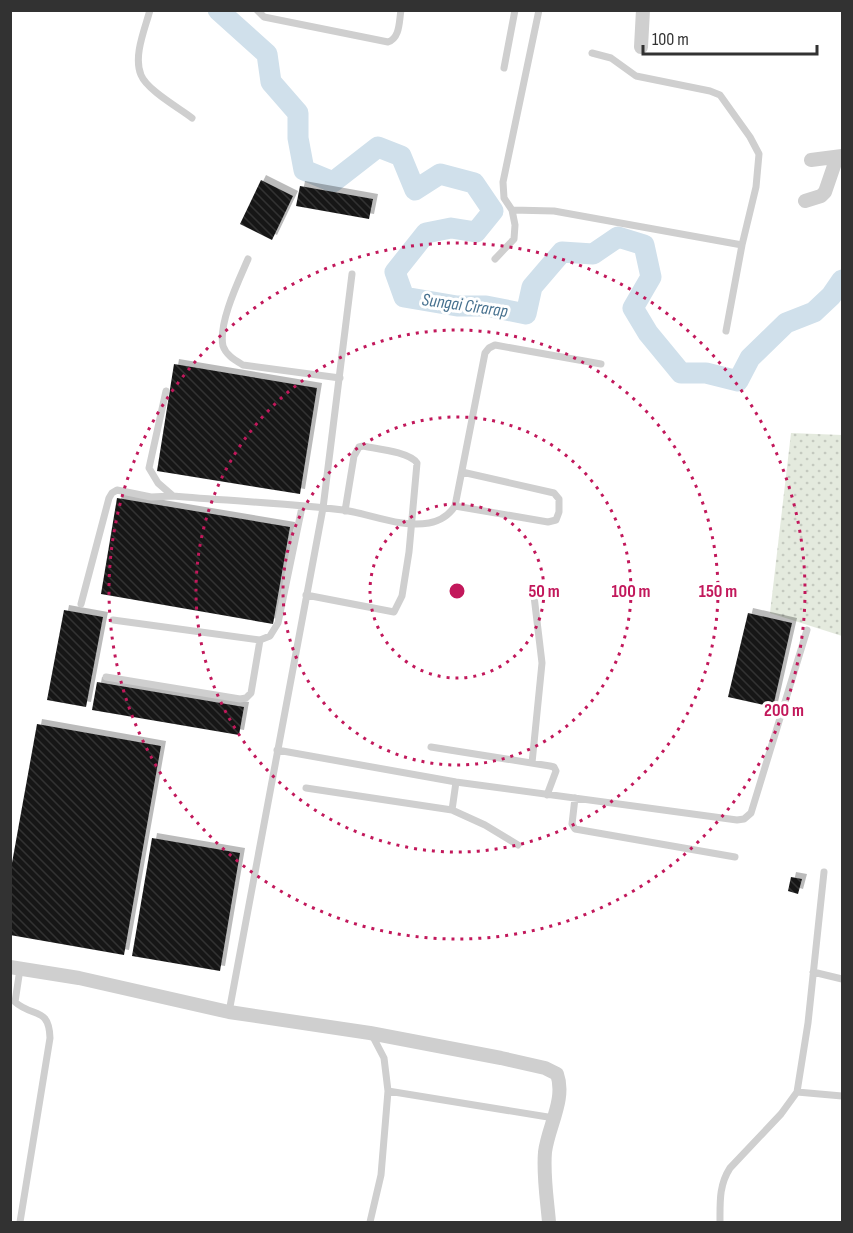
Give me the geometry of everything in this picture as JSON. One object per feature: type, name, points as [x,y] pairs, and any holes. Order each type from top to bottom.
[{"type":"street","points":[[641,47],[643,10]]},
{"type":"street","points":[[811,160],[840,156]]},
{"type":"street","points":[[805,201],[821,196],[825,192],[840,156]]},
{"type":"street","points":[[15,968],[79,978],[229,1012],[370,1033],[545,1068],[557,1074],[560,1081],[560,1092],[545,1149],[544,1171],[549,1222]]},
{"type":"lane","points":[[150,10],[139,57],[141,76],[150,87],[192,118]]},
{"type":"lane","points":[[257,10],[264,17],[388,42],[396,36],[401,10]]},
{"type":"lane","points":[[504,68],[515,10]]},
{"type":"lane","points":[[495,259],[514,239],[515,225],[512,210],[504,198],[503,182],[539,10]]},
{"type":"lane","points":[[592,53],[611,58],[636,76],[720,95],[750,136],[759,154],[756,187],[742,245],[726,331]]},
{"type":"lane","points":[[512,210],[554,211],[742,245]]},
{"type":"lane","points":[[248,259],[228,307],[223,333],[223,347],[231,358],[243,365],[340,378]]},
{"type":"lane","points":[[229,1012],[323,508],[352,274]]},
{"type":"lane","points":[[81,604],[112,493],[117,490],[151,496],[323,508],[394,522],[429,523],[450,513],[455,506],[485,354],[489,348],[495,345],[601,364]]},
{"type":"lane","points":[[166,391],[149,468],[158,483],[173,496]]},
{"type":"lane","points":[[306,595],[394,612],[402,596],[417,463],[411,457],[359,447],[354,456],[345,511]]},
{"type":"lane","points":[[455,506],[548,522],[556,520],[559,512],[559,499],[554,493],[462,472]]},
{"type":"lane","points":[[113,620],[260,640],[270,636],[278,623],[302,507]]},
{"type":"lane","points":[[532,763],[542,663],[534,596]]},
{"type":"lane","points":[[277,750],[456,782],[737,820],[744,819],[751,813],[807,630]]},
{"type":"lane","points":[[106,677],[240,699],[246,698],[251,693],[260,640]]},
{"type":"lane","points":[[431,747],[554,767],[555,771],[547,795]]},
{"type":"lane","points":[[452,810],[456,782]]},
{"type":"lane","points":[[306,788],[452,810],[485,825],[518,845]]},
{"type":"lane","points":[[575,798],[572,824],[575,829],[735,857]]},
{"type":"lane","points":[[720,1222],[720,1188],[724,1177],[781,1114],[797,1092],[808,1023],[824,872]]},
{"type":"lane","points":[[15,968],[15,1002],[46,1018],[50,1038],[20,1222]]},
{"type":"lane","points":[[813,972],[843,979]]},
{"type":"lane","points":[[370,1033],[382,1051],[388,1079],[381,1175],[370,1222]]},
{"type":"lane","points":[[388,1091],[554,1118]]},
{"type":"lane","points":[[797,1092],[843,1095]]},
{"type":"shaded area","points":[[791,433],[842,435],[842,636],[770,613]]},
{"type":"building","points":[[261,180],[293,196],[272,240],[240,224]]},
{"type":"building","points":[[300,186],[373,199],[369,219],[296,206]]},
{"type":"building","points":[[174,364],[317,388],[300,494],[157,471]]},
{"type":"building","points":[[117,498],[290,527],[273,624],[101,594]]},
{"type":"building","points":[[64,610],[103,617],[86,707],[47,700]]},
{"type":"building","points":[[748,613],[792,623],[773,707],[728,697]]},
{"type":"building","points":[[97,682],[244,707],[239,735],[92,710]]},
{"type":"building","points":[[37,724],[161,746],[124,955],[10,935],[10,874]]},
{"type":"building","points":[[152,838],[240,853],[220,971],[132,956]]},
{"type":"building","points":[[791,877],[802,879],[798,894],[788,891]]},
{"type":"waterway","name":"Sungai Cirarap","points":[[218,10],[267,54],[271,82],[298,113],[298,138],[304,170],[333,182],[378,147],[401,156],[415,190],[440,174],[474,183],[493,211],[476,232],[451,228],[426,233],[395,272],[404,297],[457,306],[486,306],[526,314],[532,287],[562,252],[593,254],[618,237],[644,245],[651,277],[633,308],[648,333],[681,373],[706,373],[738,381],[750,358],[786,323],[814,312],[831,296],[842,280]]}]
